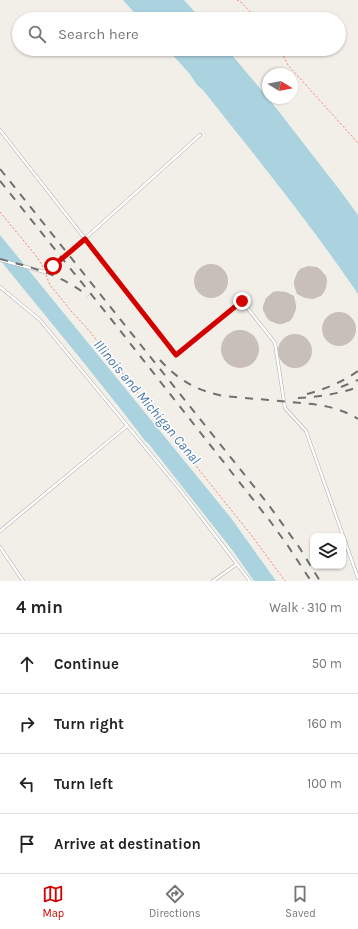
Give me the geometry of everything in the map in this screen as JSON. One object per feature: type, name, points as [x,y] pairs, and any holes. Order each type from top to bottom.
[{"type":"lane","points":[[0,130],[176,355],[242,301],[247,307],[275,343],[283,387],[285,408],[306,431],[358,578]]},
{"type":"lane","points":[[0,260],[45,272],[85,239],[200,135]]},
{"type":"lane","points":[[0,287],[40,320],[182,492],[250,581]]},
{"type":"lane","points":[[0,531],[127,426]]},
{"type":"lane","points":[[0,547],[23,581]]},
{"type":"lane","points":[[213,581],[237,564]]},
{"type":"path","points":[[238,0],[250,12]]},
{"type":"path","points":[[284,56],[288,65],[358,144]]},
{"type":"path","points":[[0,212],[37,256],[50,285],[87,328],[252,536],[285,581]]},
{"type":"water","points":[[123,0],[184,0],[195,12],[134,12]]},
{"type":"water","points":[[173,56],[233,56],[262,91],[262,104],[273,104],[342,193],[358,215],[358,294],[282,190],[203,90],[197,85],[189,73]]},
{"type":"water","name":"Illinois and Michigan Canal","points":[[0,235],[231,518],[276,581],[254,581],[233,551],[148,443],[0,260]]},
{"type":"building","points":[[211,264],[223,269],[228,281],[223,293],[211,298],[199,293],[194,281],[199,269]]},
{"type":"building","points":[[308,266],[317,267],[320,269],[326,276],[327,280],[324,292],[321,296],[313,299],[305,298],[297,294],[294,285],[297,273],[300,269]]},
{"type":"building","points":[[273,292],[286,292],[294,296],[296,305],[293,317],[290,321],[282,324],[270,321],[263,310],[266,298]]},
{"type":"building","points":[[339,312],[351,317],[356,329],[351,341],[339,346],[327,341],[322,329],[327,317]]},
{"type":"building","points":[[236,330],[244,330],[254,335],[258,342],[258,356],[254,363],[244,368],[236,368],[226,363],[224,360],[221,353],[221,345],[226,335],[229,333]]},
{"type":"building","points":[[295,334],[307,339],[312,351],[307,363],[295,368],[283,363],[278,351],[283,339]]},
{"type":"railway","points":[[0,169],[268,504],[299,547],[320,581]]},
{"type":"railway","points":[[0,181],[270,521],[311,581]]},
{"type":"railway","points":[[0,259],[57,277],[78,288],[88,296]]},
{"type":"railway","points":[[160,360],[181,379],[197,388],[214,394],[330,407],[358,419]]},
{"type":"railway","points":[[307,394],[334,385],[358,371]]},
{"type":"railway","points":[[341,387],[358,380]]},
{"type":"railway","points":[[298,398],[328,395],[358,387]]},
{"type":"route","points":[[53,266],[85,239],[176,355],[242,301]]}]
